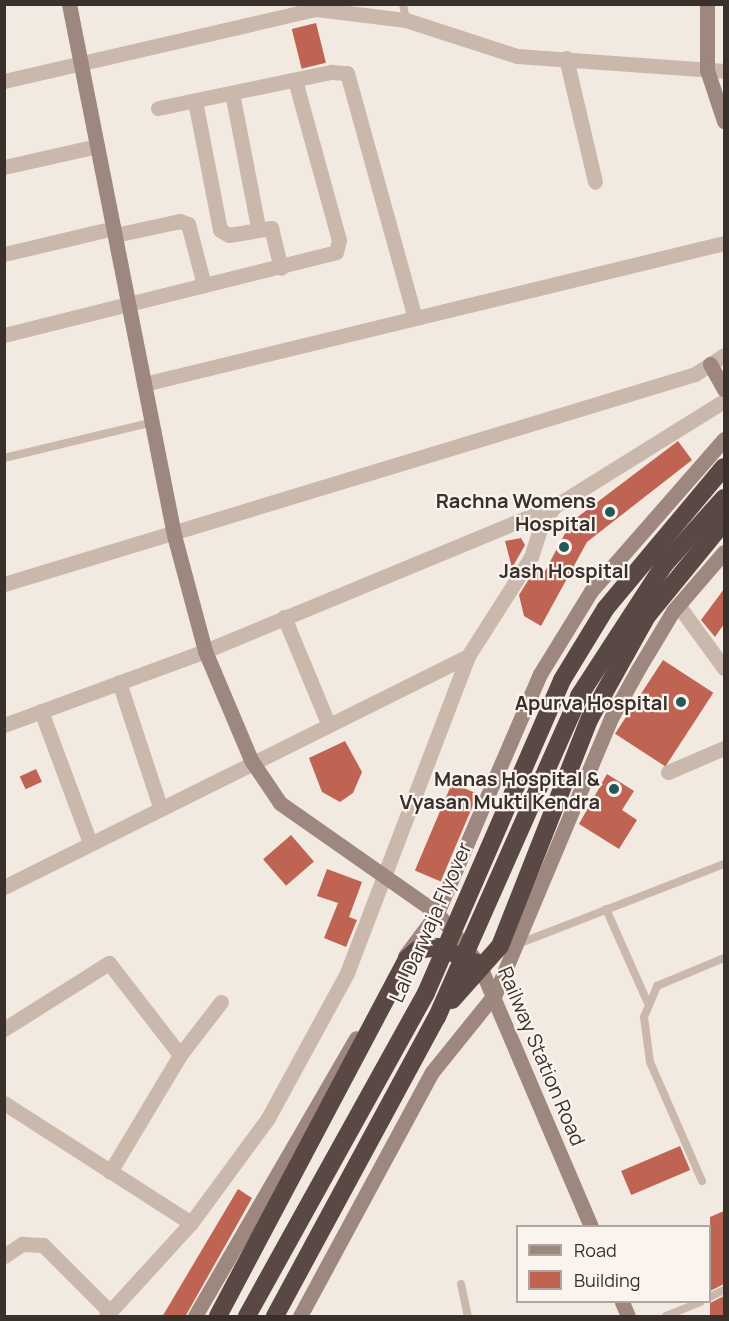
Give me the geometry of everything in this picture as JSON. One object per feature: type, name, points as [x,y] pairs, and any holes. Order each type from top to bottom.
[{"type":"highway","name":"Lal Darwaja Flyover","points":[[247,1317],[426,993],[562,680],[606,608],[724,467]]},
{"type":"highway","points":[[275,1317],[437,1017],[579,696],[664,565],[724,498]]},
{"type":"highway","points":[[437,1017],[500,946],[590,718],[647,616],[724,522]]},
{"type":"highway","points":[[218,1317],[407,959],[428,947],[457,951],[479,964]]},
{"type":"street","name":"Railway Station Road","points":[[69,4],[130,303],[174,535],[205,651],[251,760],[280,802],[436,913],[479,964],[495,994],[590,1225]]},
{"type":"street","points":[[706,4],[707,70],[724,121]]},
{"type":"street","points":[[4,81],[315,7],[405,12],[517,56],[724,71]]},
{"type":"street","points":[[566,58],[595,182]]},
{"type":"street","points":[[158,108],[295,80],[347,73],[384,197],[415,318]]},
{"type":"street","points":[[4,336],[331,255],[339,248],[295,80]]},
{"type":"street","points":[[232,93],[258,227]]},
{"type":"street","points":[[195,101],[220,231],[229,235],[258,227],[274,232],[281,268]]},
{"type":"street","points":[[4,167],[97,146]]},
{"type":"street","points":[[4,254],[114,231],[180,221],[189,224],[204,285]]},
{"type":"street","points":[[144,384],[724,243]]},
{"type":"street","points":[[4,584],[174,535],[695,374],[724,355]]},
{"type":"street","points":[[710,364],[724,389]]},
{"type":"street","points":[[4,725],[205,651],[555,506],[724,401]]},
{"type":"street","points":[[195,1317],[396,968],[436,913],[540,674],[591,591],[724,438]]},
{"type":"street","points":[[4,1257],[22,1244],[44,1245],[108,1314],[191,1223],[268,1118],[347,973],[382,873],[468,656],[520,578],[555,506]]},
{"type":"street","points":[[300,1317],[432,1072],[495,994],[611,718],[678,605],[724,552]]},
{"type":"street","points":[[678,605],[724,668]]},
{"type":"street","points":[[284,617],[328,723]]},
{"type":"street","points":[[4,887],[251,760],[468,656]]},
{"type":"street","points":[[119,682],[160,807]]},
{"type":"street","points":[[41,711],[90,843]]},
{"type":"street","points":[[668,772],[724,748]]},
{"type":"street","points":[[4,1029],[109,963],[180,1055]]},
{"type":"street","points":[[110,1172],[180,1055],[221,1002]]},
{"type":"street","points":[[4,1103],[191,1223]]},
{"type":"street","points":[[622,1303],[628,1317]]},
{"type":"lane","points":[[4,458],[153,422]]},
{"type":"lane","points":[[516,944],[724,864]]},
{"type":"lane","points":[[606,909],[647,1001],[644,1040],[650,1062],[702,1181]]},
{"type":"lane","points":[[647,1001],[657,986],[724,958]]},
{"type":"lane","points":[[461,1284],[468,1317]]},
{"type":"lane","points":[[666,1317],[698,1303]]},
{"type":"building","points":[[316,23],[326,63],[302,69],[292,29]]},
{"type":"building","points":[[678,441],[692,460],[587,542],[541,626],[524,616],[519,595],[537,566],[542,577],[571,522]]},
{"type":"building","points":[[521,538],[525,545],[512,568],[505,541]]},
{"type":"building","points":[[724,589],[724,624],[715,637],[701,620]]},
{"type":"building","points":[[663,660],[713,693],[665,766],[615,734]]},
{"type":"building","points":[[345,741],[362,772],[353,793],[340,802],[322,792],[309,758]]},
{"type":"building","points":[[36,769],[42,782],[26,789],[20,777]]},
{"type":"building","points":[[607,774],[634,791],[622,810],[637,820],[619,849],[579,824]]},
{"type":"building","points":[[452,783],[478,794],[441,881],[415,870]]},
{"type":"building","points":[[291,835],[314,861],[286,886],[263,859]]},
{"type":"building","points":[[327,869],[362,882],[349,917],[357,920],[346,947],[324,938],[338,903],[317,896]]},
{"type":"building","points":[[680,1146],[690,1170],[631,1195],[621,1171]]},
{"type":"building","points":[[238,1189],[252,1198],[185,1317],[162,1317]]},
{"type":"building","points":[[724,1211],[724,1284],[711,1290],[711,1225],[710,1217]]},
{"type":"building","points":[[724,1296],[724,1317],[710,1317],[711,1302]]},
{"type":"place","name":"Rachna Womens Hospital","points":[[610,512]]},
{"type":"place","name":"Jash Hospital","points":[[564,547]]},
{"type":"place","name":"Apurva Hospital","points":[[681,702]]},
{"type":"place","name":"Manas Hospital & Vyasan Mukti Kendra","points":[[614,789]]}]
